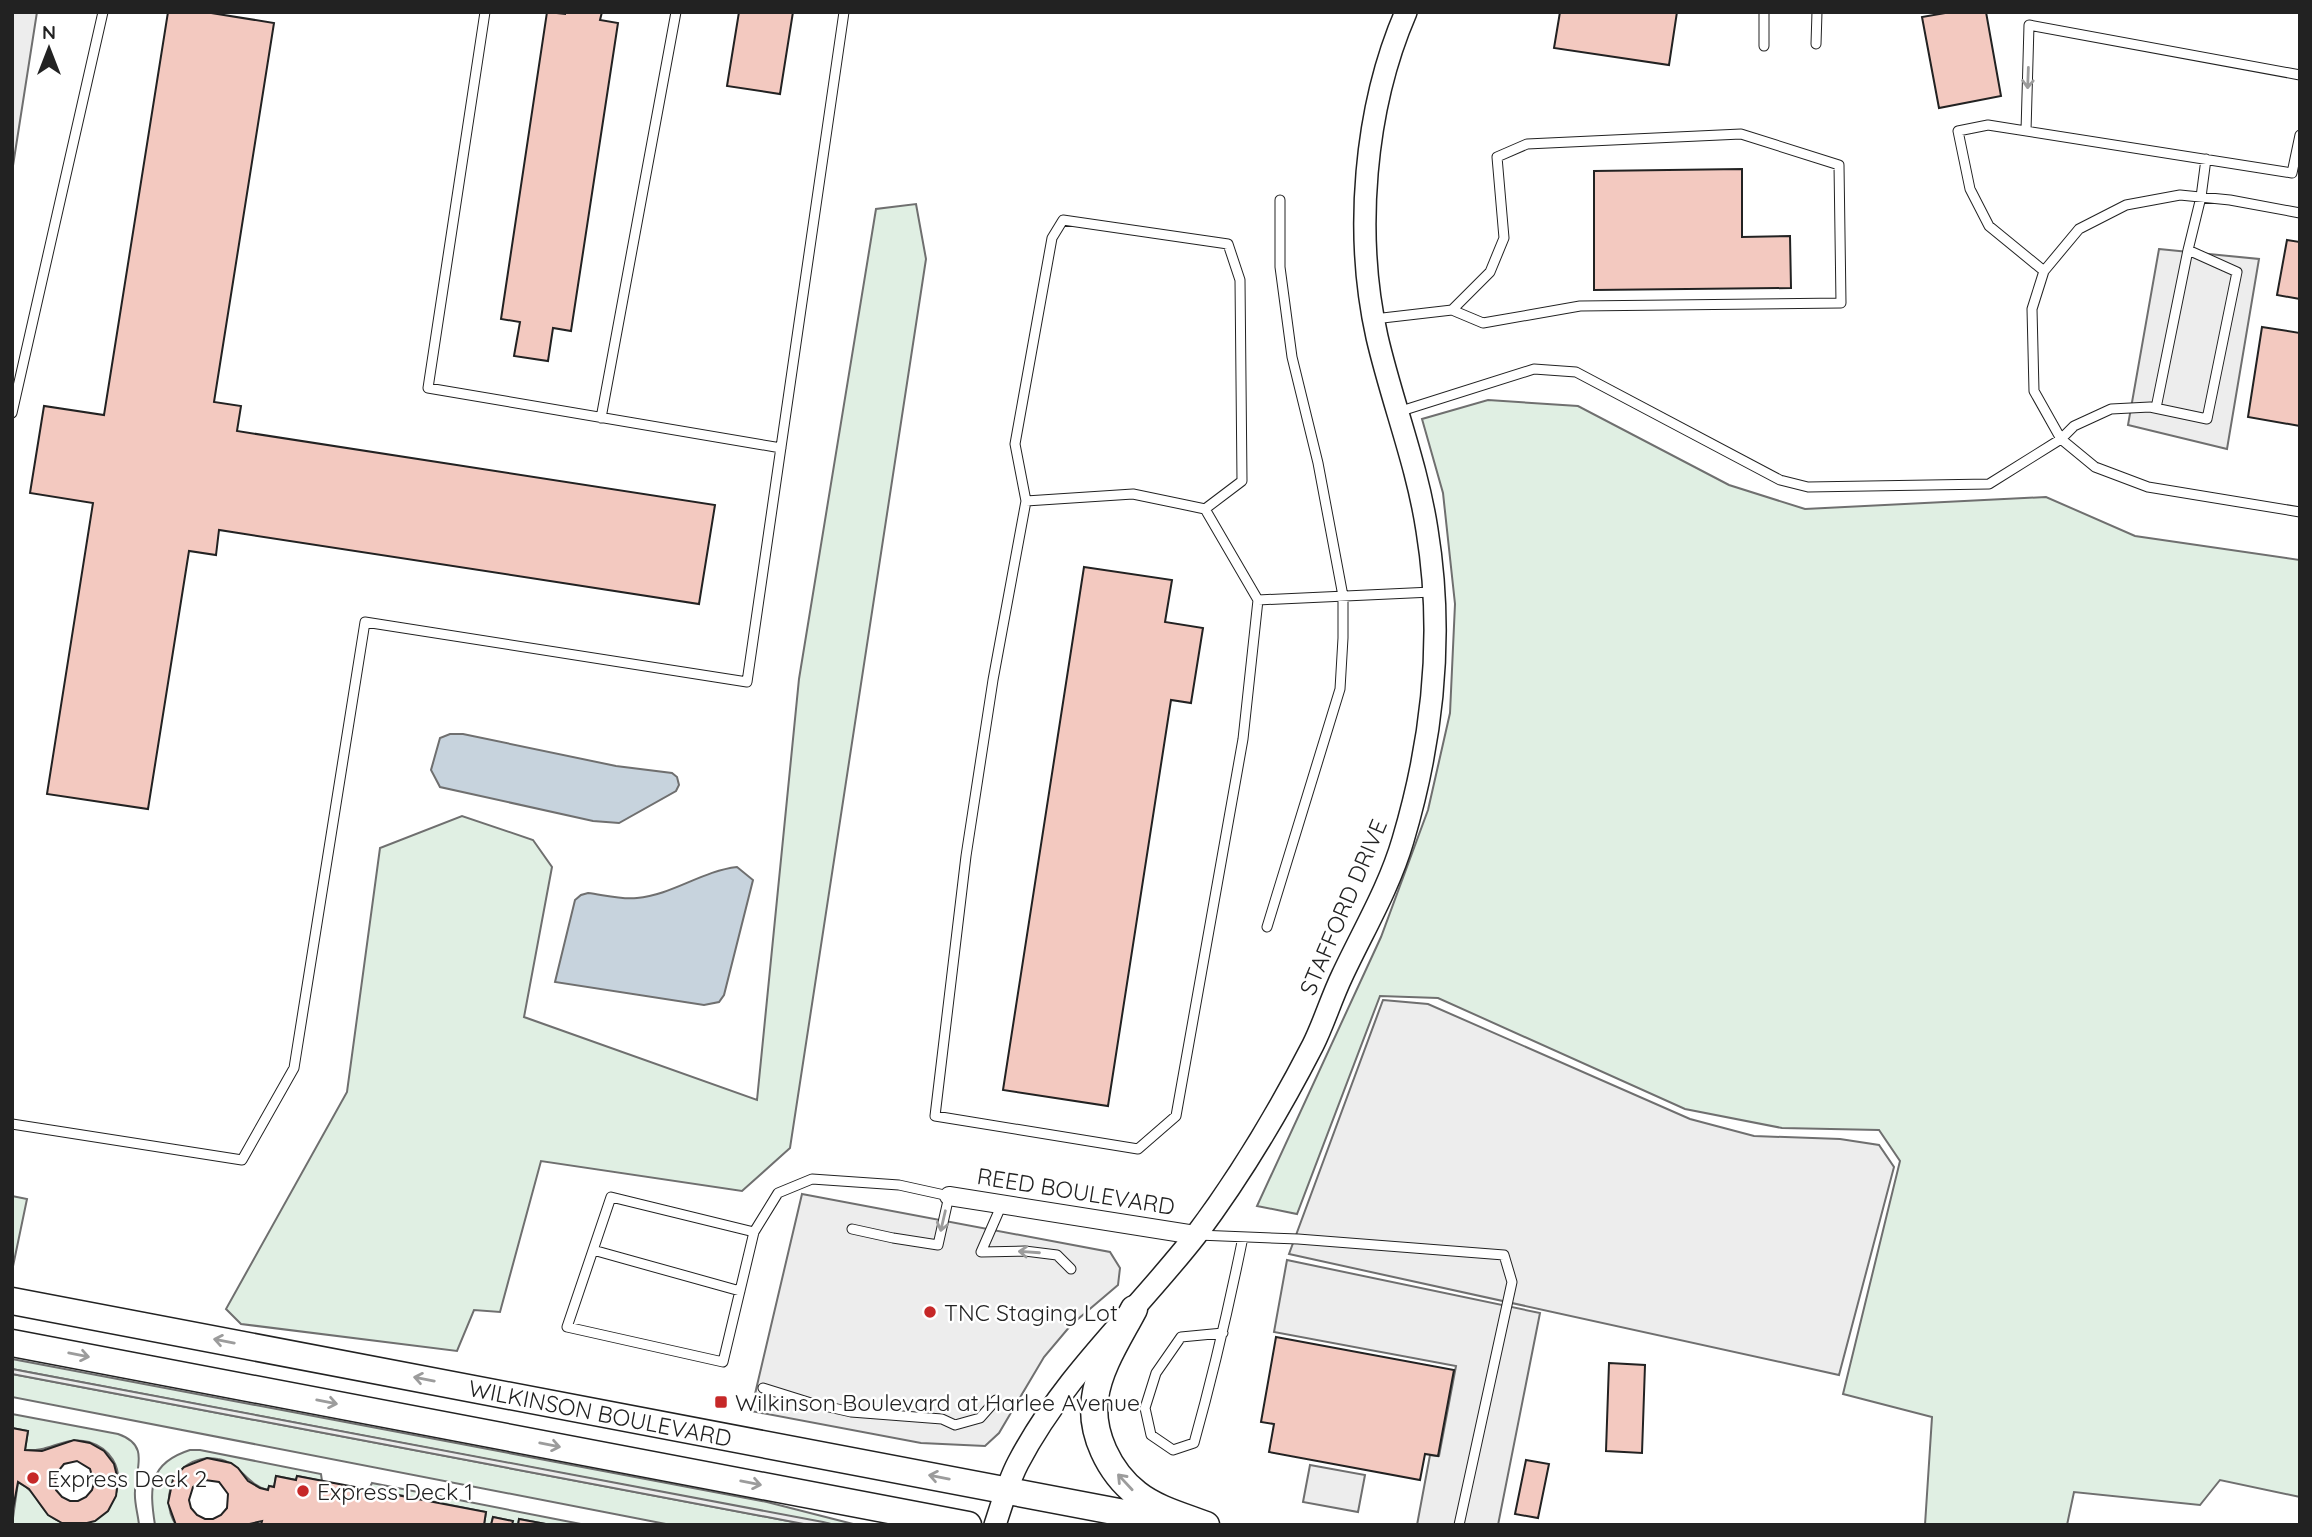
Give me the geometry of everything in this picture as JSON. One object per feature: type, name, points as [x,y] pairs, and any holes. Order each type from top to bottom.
[{"type":"main road","name":"WILKINSON BOULEVARD","points":[[12,1301],[1187,1525]]},
{"type":"main road","points":[[1134,1309],[1106,1365],[1095,1397],[1095,1424],[1102,1447],[1118,1476],[1137,1494],[1164,1510],[1206,1525]]},
{"type":"main road","name":"WILKINSON BOULEVARD","points":[[12,1343],[968,1525]]},
{"type":"main road","points":[[284,1394],[291,1354]]},
{"type":"main road","points":[[797,1491],[875,1525]]},
{"type":"street","name":"STAFFORD DRIVE","points":[[995,1525],[1006,1489],[1018,1463],[1069,1381],[1134,1309],[1195,1235],[1266,1132],[1315,1041],[1340,979],[1373,916],[1402,843],[1424,755],[1432,699],[1436,638],[1434,592],[1427,526],[1414,466],[1377,336],[1367,265],[1366,220],[1369,149],[1380,89],[1406,12]]},
{"type":"street","name":"REED BOULEVARD","points":[[949,1196],[1195,1235]]},
{"type":"lane","points":[[12,413],[103,12]]},
{"type":"lane","points":[[485,12],[428,388],[781,448]]},
{"type":"lane","points":[[601,418],[676,12]]},
{"type":"lane","points":[[12,1124],[242,1160],[293,1068],[365,622],[747,682],[844,12]]},
{"type":"lane","points":[[1764,12],[1764,46]]},
{"type":"lane","points":[[1816,44],[1817,12]]},
{"type":"lane","points":[[2026,131],[2029,24],[2300,75]]},
{"type":"lane","points":[[2044,271],[1989,226],[1970,189],[1958,131],[1988,125],[2292,173],[2300,135]]},
{"type":"lane","points":[[1374,319],[1452,310],[1483,323],[1580,306],[1841,303],[1839,165],[1741,134],[1527,144],[1497,157],[1504,238],[1490,272],[1452,310]]},
{"type":"lane","points":[[2156,408],[2188,250],[2202,197],[2206,159]]},
{"type":"lane","points":[[2300,213],[2230,200],[2180,195],[2126,205],[2080,229],[2044,271],[2032,309],[2034,391],[2061,439],[2095,467],[2148,487],[2300,512]]},
{"type":"lane","points":[[1267,927],[1340,689],[1343,596],[1318,463],[1292,357],[1280,267],[1280,200]]},
{"type":"lane","points":[[1026,501],[1133,494],[1205,509],[1258,600],[1243,739],[1176,1116],[1138,1149],[935,1116],[965,856],[993,680],[1026,501],[1015,444],[1052,238],[1063,220],[1227,244],[1240,280],[1242,481],[1205,509]]},
{"type":"lane","points":[[1398,412],[1534,369],[1576,372],[1780,480],[1808,486],[1989,484],[2061,439],[2074,426],[2111,409],[2156,408],[2207,419],[2237,272],[2188,250]]},
{"type":"lane","points":[[1258,600],[1434,592]]},
{"type":"lane","points":[[754,1232],[611,1196],[567,1327],[723,1363],[754,1232],[778,1193],[812,1179],[900,1185],[949,1196],[938,1245],[852,1229]]},
{"type":"lane","points":[[1002,1204],[981,1252],[1025,1251],[1057,1255],[1072,1269]]},
{"type":"lane","points":[[1195,1235],[1504,1255],[1512,1282],[1459,1525]]},
{"type":"lane","points":[[1223,1333],[1181,1337],[1156,1373],[1146,1408],[1152,1435],[1173,1450],[1195,1443],[1223,1333],[1243,1237]]},
{"type":"lane","points":[[593,1250],[740,1291]]},
{"type":"lane","points":[[763,1388],[851,1412],[942,1419],[955,1425],[981,1418],[996,1400]]},
{"type":"green space","points":[[916,204],[926,259],[790,1148],[742,1191],[541,1161],[500,1312],[474,1310],[457,1351],[241,1324],[226,1309],[347,1092],[380,848],[462,816],[533,840],[552,867],[524,1017],[757,1100],[799,679],[876,209]]},
{"type":"green space","points":[[1488,400],[1578,406],[1729,485],[1805,509],[2046,497],[2135,536],[2300,560],[2300,1497],[2220,1480],[2200,1505],[2074,1492],[2067,1525],[1925,1525],[1932,1417],[1843,1394],[1900,1161],[1879,1130],[1782,1128],[1685,1109],[1438,998],[1380,996],[1297,1214],[1257,1206],[1381,937],[1428,810],[1450,713],[1455,604],[1443,493],[1422,419]]},
{"type":"green space","points":[[12,1196],[27,1199],[12,1271]]},
{"type":"green space","points":[[12,1359],[767,1502],[857,1525],[835,1525],[12,1369]]},
{"type":"green space","points":[[12,1374],[809,1525],[671,1525],[12,1397]]},
{"type":"green space","points":[[12,1414],[118,1434],[134,1444],[139,1458],[135,1495],[139,1525],[80,1525],[95,1519],[106,1510],[114,1498],[118,1472],[113,1460],[103,1449],[80,1440],[25,1450],[28,1431],[12,1428]]},
{"type":"green space","points":[[190,1450],[321,1474],[322,1481],[297,1476],[296,1480],[276,1476],[274,1487],[269,1486],[268,1490],[254,1483],[226,1461],[204,1459],[183,1469],[170,1489],[171,1513],[176,1525],[155,1525],[152,1499],[159,1469],[176,1455]]},
{"type":"green space","points":[[18,1482],[32,1493],[52,1517],[73,1525],[12,1525]]},
{"type":"green space","points":[[372,1483],[586,1525],[551,1525],[519,1519],[518,1525],[512,1525],[512,1521],[493,1517],[491,1525],[484,1525],[486,1512],[369,1489]]},
{"type":"shaded area","points":[[12,12],[37,12],[12,172]]},
{"type":"shaded area","points":[[2159,249],[2259,259],[2227,449],[2128,425]]},
{"type":"shaded area","points":[[450,734],[463,734],[616,766],[672,773],[677,777],[679,785],[676,791],[619,823],[593,821],[440,787],[431,770],[440,738]]},
{"type":"shaded area","points":[[737,867],[753,880],[724,995],[719,1002],[704,1005],[555,982],[575,900],[581,895],[588,893],[619,898],[650,896],[724,869]]},
{"type":"shaded area","points":[[1383,1000],[1428,1004],[1690,1119],[1754,1136],[1840,1139],[1879,1145],[1894,1167],[1839,1375],[1289,1254]]},
{"type":"shaded area","name":"TNC Staging Lot","points":[[802,1194],[1110,1252],[1120,1268],[1118,1285],[1071,1325],[1044,1357],[999,1433],[985,1446],[921,1443],[751,1411]]},
{"type":"shaded area","points":[[1287,1260],[1540,1313],[1498,1525],[1417,1525],[1430,1455],[1439,1456],[1456,1366],[1274,1332]]},
{"type":"shaded area","points":[[12,1369],[835,1525],[809,1525],[12,1374]]},
{"type":"shaded area","points":[[1310,1465],[1365,1475],[1358,1512],[1303,1502]]},
{"type":"building","points":[[168,12],[205,12],[274,23],[214,402],[241,406],[237,431],[715,505],[699,604],[219,530],[216,555],[189,551],[148,809],[47,794],[93,503],[30,493],[44,406],[104,415]]},
{"type":"building","points":[[547,12],[602,12],[600,20],[618,23],[571,331],[553,328],[548,361],[514,356],[520,322],[501,319]]},
{"type":"building","points":[[739,12],[793,12],[780,94],[727,86]]},
{"type":"building","points":[[1560,12],[1677,12],[1669,65],[1554,48]]},
{"type":"building","points":[[1951,12],[1986,12],[2001,96],[1939,108],[1922,17]]},
{"type":"building","points":[[1742,169],[1742,237],[1790,236],[1791,288],[1594,290],[1594,171]]},
{"type":"building","points":[[2287,240],[2300,242],[2300,299],[2277,295]]},
{"type":"building","points":[[2262,327],[2300,333],[2300,426],[2248,417]]},
{"type":"building","points":[[1084,567],[1172,580],[1165,622],[1203,628],[1191,703],[1171,700],[1108,1106],[1003,1090]]},
{"type":"building","points":[[1276,1337],[1454,1370],[1438,1456],[1425,1454],[1420,1480],[1269,1452],[1274,1424],[1261,1422]]},
{"type":"building","points":[[1609,1363],[1645,1365],[1642,1453],[1606,1451]]},
{"type":"building","name":"Express Deck 2","points":[[12,1428],[28,1431],[25,1450],[42,1451],[74,1440],[90,1443],[104,1451],[114,1464],[118,1480],[116,1496],[108,1511],[95,1521],[62,1523],[48,1515],[29,1489],[18,1482],[12,1514]],"holes":[[[77,1461],[90,1469],[94,1483],[86,1497],[70,1501],[56,1490],[55,1475],[64,1464]]]},
{"type":"building","name":"Express Deck 1","points":[[207,1458],[231,1463],[248,1481],[268,1490],[269,1486],[274,1487],[276,1476],[296,1480],[297,1476],[486,1512],[484,1525],[261,1525],[262,1521],[245,1525],[176,1525],[168,1503],[173,1479],[184,1467]],"holes":[[[205,1480],[219,1482],[228,1494],[227,1508],[213,1519],[197,1515],[189,1500],[193,1487]]]},
{"type":"building","points":[[1526,1460],[1549,1464],[1538,1518],[1515,1514]]},
{"type":"building","name":"Express Deck 1","points":[[493,1517],[513,1521],[512,1525],[491,1525]]},
{"type":"building","name":"Express Deck 1","points":[[519,1519],[551,1525],[518,1525]]},
{"type":"place","name":"TNC Staging Lot","points":[[930,1312]]},
{"type":"place","name":"Wilkinson Boulevard at Harlee Avenue","points":[[721,1402]]},
{"type":"place","name":"Express Deck 2","points":[[33,1478]]},
{"type":"place","name":"Express Deck 1","points":[[303,1491]]}]
